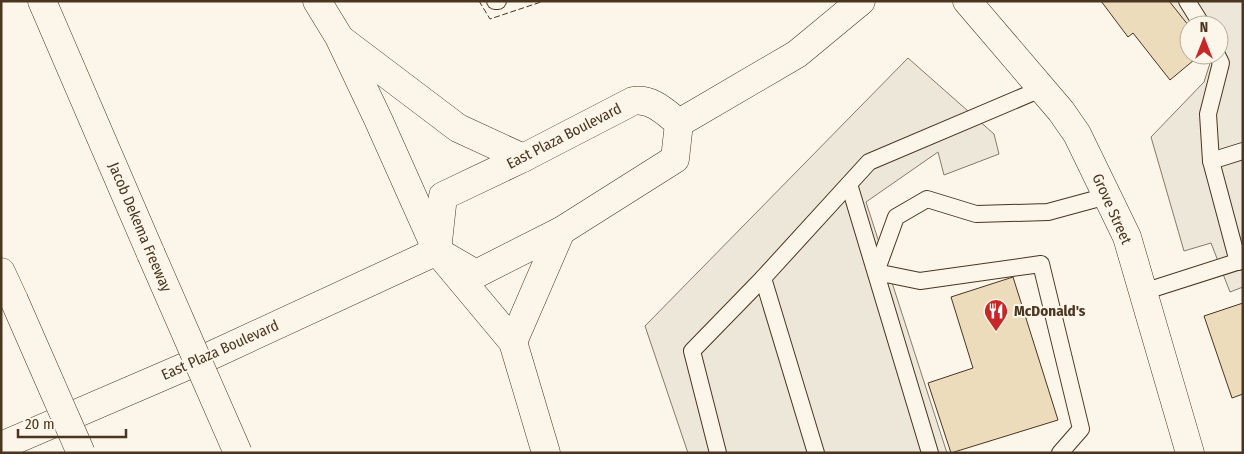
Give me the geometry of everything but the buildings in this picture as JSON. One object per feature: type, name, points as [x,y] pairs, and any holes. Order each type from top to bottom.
[{"type":"main road","name":"Jacob Dekema Freeway","points":[[42,1],[238,453]]},
{"type":"main road","points":[[317,1],[338,37],[378,119],[436,251],[513,342],[546,453]]},
{"type":"main road","points":[[436,251],[476,274],[561,231],[675,159],[679,123],[797,54],[862,1]]},
{"type":"main road","name":"Grove Street","points":[[967,1],[1077,134],[1127,237],[1190,453]]},
{"type":"main road","points":[[338,37],[458,128],[523,158]]},
{"type":"main road","name":"East Plaza Boulevard","points":[[1,446],[210,356],[436,251],[442,196],[523,158],[633,101],[642,100],[650,102],[679,123]]},
{"type":"main road","points":[[513,342],[561,231]]},
{"type":"main road","points":[[1,272],[81,453]]},
{"type":"lane","points":[[1187,1],[1196,15]]},
{"type":"lane","points":[[1143,292],[1240,261],[1211,161],[1208,114],[1220,65]]},
{"type":"lane","points":[[718,453],[692,351],[763,278],[869,162],[1041,89]]},
{"type":"lane","points":[[1211,161],[1243,151]]},
{"type":"lane","points":[[849,184],[930,453]]},
{"type":"lane","points":[[876,272],[896,216],[927,199],[976,214],[1048,212],[1107,196]]},
{"type":"lane","points":[[876,272],[920,281],[1041,264],[1081,428],[1060,453]]},
{"type":"lane","points":[[763,278],[816,453]]},
{"type":"shaded area","points":[[1166,1],[1243,1],[1243,287],[1230,292],[1211,243],[1184,251],[1151,137],[1204,82],[1209,65],[1229,65],[1229,15],[1179,15],[1179,17]]},
{"type":"shaded area","points":[[908,58],[994,134],[999,154],[944,175],[938,152],[866,202],[947,453],[688,453],[645,326]]},
{"type":"fence","points":[[479,1],[490,19],[544,1]]},
{"type":"place","name":"McDonald's","points":[[996,332]]}]
